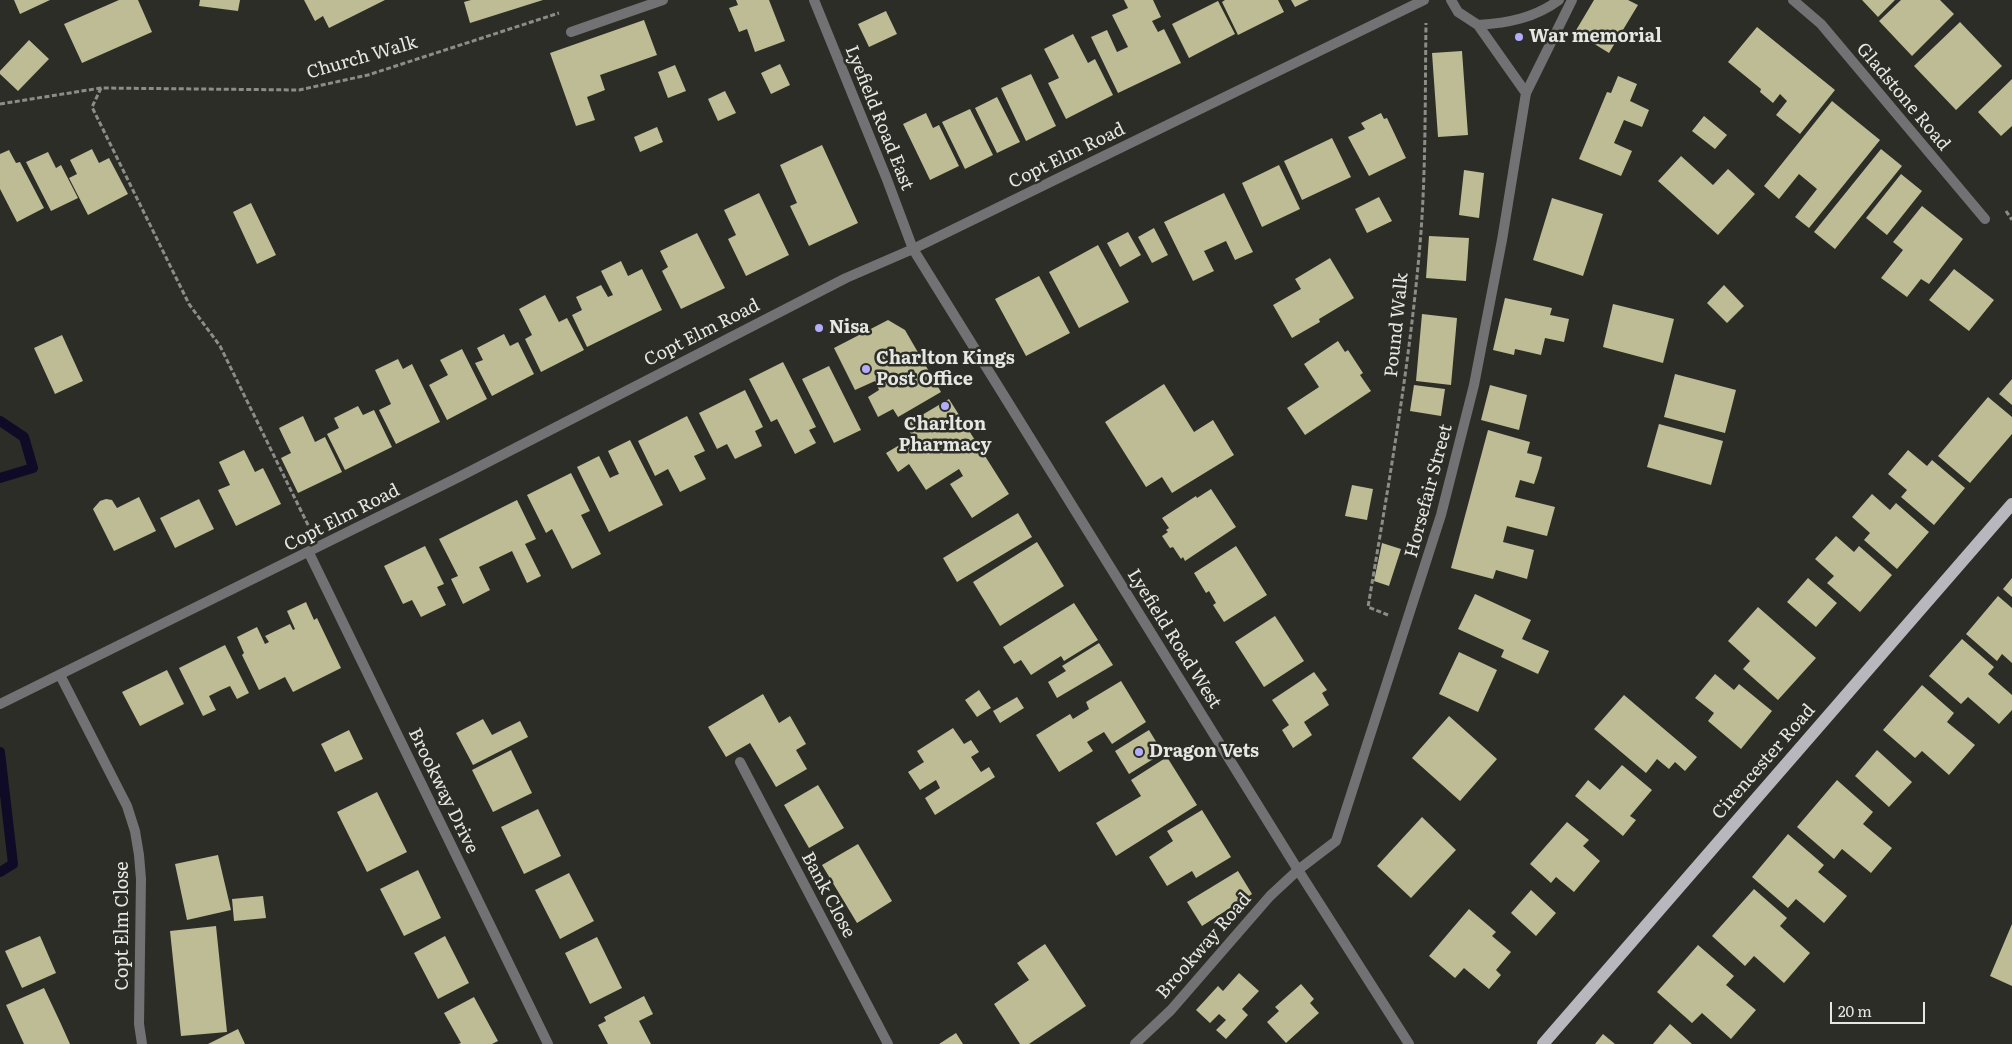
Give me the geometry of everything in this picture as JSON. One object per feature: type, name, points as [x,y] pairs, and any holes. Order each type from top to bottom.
[{"type":"main road","name":"Cirencester Road","points":[[1543,1044],[2012,504]]},
{"type":"street","points":[[571,32],[663,0]]},
{"type":"street","name":"Lyefield Road East","points":[[814,0],[886,177],[913,249]]},
{"type":"street","name":"Copt Elm Road","points":[[0,704],[319,548],[846,278],[913,249],[1424,0]]},
{"type":"street","points":[[1451,0],[1458,12],[1478,25],[1526,93]]},
{"type":"street","points":[[1478,25],[1509,23],[1545,11],[1559,0]]},
{"type":"street","name":"Horsefair Street","points":[[1298,870],[1336,841],[1408,623],[1442,515],[1474,385],[1502,240],[1526,93],[1572,0]]},
{"type":"street","name":"Gladstone Road","points":[[1793,0],[1821,24],[1985,219]]},
{"type":"street","name":"Lyefield Road West","points":[[913,249],[1298,870],[1409,1044]]},
{"type":"street","name":"Brookway Drive","points":[[309,553],[548,1044]]},
{"type":"street","name":"Copt Elm Close","points":[[60,675],[127,806],[135,831],[140,855],[141,879],[138,1024],[142,1044]]},
{"type":"street","name":"Bank Close","points":[[740,762],[888,1044]]},
{"type":"street","name":"Brookway Road","points":[[1135,1044],[1171,1010],[1270,896],[1298,870]]},
{"type":"path","name":"Church Walk","points":[[0,104],[101,88],[299,90],[368,74],[520,24],[565,12]]},
{"type":"path","name":"Pound Walk","points":[[1408,623],[1368,607],[1403,400],[1421,232],[1425,135],[1426,19]]},
{"type":"path","points":[[101,88],[92,107],[189,304],[220,346],[319,548]]},
{"type":"building","points":[[14,0],[50,0],[20,14]]},
{"type":"building","points":[[119,0],[138,0],[152,32],[82,63],[64,24]]},
{"type":"building","points":[[200,0],[240,0],[238,11],[199,6]]},
{"type":"building","points":[[304,0],[385,0],[329,28],[323,16],[315,21]]},
{"type":"building","points":[[471,0],[543,0],[470,23],[464,2]]},
{"type":"building","points":[[736,0],[769,0],[785,41],[755,52],[747,29],[739,32],[729,8],[738,5]]},
{"type":"building","points":[[1124,0],[1153,0],[1161,17],[1152,21],[1158,32],[1164,29],[1181,63],[1118,93],[1091,37],[1107,30],[1117,52],[1128,47],[1112,15],[1128,8]]},
{"type":"building","points":[[1225,0],[1278,0],[1284,12],[1238,35],[1222,2]]},
{"type":"building","points":[[1291,0],[1309,0],[1295,7]]},
{"type":"building","points":[[1594,0],[1628,0],[1638,5],[1609,53],[1575,32]]},
{"type":"building","points":[[1862,0],[1895,0],[1878,17]]},
{"type":"building","points":[[1901,0],[1940,0],[1954,14],[1912,56],[1879,21]]},
{"type":"building","points":[[1218,1],[1235,34],[1189,58],[1172,24]]},
{"type":"building","points":[[886,11],[897,34],[869,47],[858,24]]},
{"type":"building","points":[[644,20],[657,55],[600,75],[605,90],[587,97],[595,120],[576,126],[550,53]]},
{"type":"building","points":[[1960,22],[2002,66],[1956,110],[1914,66]]},
{"type":"building","points":[[1757,27],[1835,90],[1800,134],[1776,115],[1787,101],[1780,94],[1773,103],[1760,92],[1761,89],[1728,62]]},
{"type":"building","points":[[1073,34],[1088,63],[1095,59],[1113,95],[1066,119],[1048,83],[1059,78],[1044,49]]},
{"type":"building","points":[[29,40],[49,59],[18,91],[0,74],[0,71]]},
{"type":"building","points":[[1462,51],[1468,135],[1438,137],[1432,53]]},
{"type":"building","points":[[780,64],[790,85],[771,94],[761,73]]},
{"type":"building","points":[[675,65],[686,91],[668,98],[658,72]]},
{"type":"building","points":[[1031,74],[1056,126],[1026,141],[1001,88]]},
{"type":"building","points":[[1618,76],[1637,84],[1630,101],[1649,110],[1642,127],[1624,120],[1614,143],[1632,151],[1621,176],[1579,159],[1607,92],[1611,93]]},
{"type":"building","points":[[2012,79],[2012,126],[2001,136],[1978,112]]},
{"type":"building","points":[[725,91],[736,113],[718,121],[708,99]]},
{"type":"building","points":[[997,97],[1020,142],[997,153],[975,108]]},
{"type":"building","points":[[1832,101],[1880,140],[1809,228],[1795,217],[1817,189],[1799,174],[1779,199],[1764,186]]},
{"type":"building","points":[[970,109],[993,155],[965,169],[942,122]]},
{"type":"building","points":[[926,113],[933,128],[939,125],[959,166],[930,180],[903,124]]},
{"type":"building","points":[[1381,113],[1384,119],[1387,118],[1406,158],[1369,176],[1348,137],[1365,129],[1361,123]]},
{"type":"building","points":[[1704,116],[1727,135],[1715,149],[1692,131]]},
{"type":"building","points":[[657,127],[663,142],[640,152],[634,137]]},
{"type":"building","points":[[1332,138],[1351,177],[1302,200],[1284,161]]},
{"type":"building","points":[[822,145],[858,223],[809,246],[790,206],[797,203],[780,165]]},
{"type":"building","points":[[92,149],[99,163],[109,158],[128,194],[88,215],[69,178],[77,174],[70,160]]},
{"type":"building","points":[[1881,149],[1902,166],[1835,249],[1814,232]]},
{"type":"building","points":[[9,150],[16,163],[20,162],[44,208],[17,222],[0,189],[0,154]]},
{"type":"building","points":[[48,152],[56,168],[61,165],[78,198],[51,211],[26,162]]},
{"type":"building","points":[[1681,156],[1713,185],[1728,169],[1755,194],[1718,235],[1658,181]]},
{"type":"building","points":[[1279,165],[1300,209],[1262,227],[1242,183]]},
{"type":"building","points":[[1464,170],[1484,173],[1479,218],[1459,215]]},
{"type":"building","points":[[1901,174],[1922,191],[1887,235],[1866,218]]},
{"type":"building","points":[[759,193],[789,255],[746,276],[728,239],[736,235],[724,210]]},
{"type":"building","points":[[1224,193],[1253,252],[1235,260],[1226,241],[1204,251],[1214,271],[1193,281],[1164,222]]},
{"type":"building","points":[[1379,197],[1392,221],[1367,233],[1355,209]]},
{"type":"building","points":[[1552,198],[1603,214],[1583,276],[1533,260]]},
{"type":"building","points":[[251,203],[276,255],[257,264],[233,212]]},
{"type":"building","points":[[1922,206],[1963,239],[1929,284],[1921,279],[1907,297],[1881,278],[1903,250],[1893,242]]},
{"type":"building","points":[[1154,228],[1168,255],[1152,263],[1138,237]]},
{"type":"building","points":[[1128,232],[1141,255],[1120,267],[1107,243]]},
{"type":"building","points":[[697,233],[725,288],[681,309],[662,271],[668,267],[660,251]]},
{"type":"building","points":[[1429,236],[1469,238],[1466,281],[1426,278]]},
{"type":"building","points":[[1098,245],[1129,302],[1079,328],[1049,272]]},
{"type":"building","points":[[1330,258],[1354,298],[1319,319],[1320,322],[1292,338],[1273,305],[1301,289],[1295,279]]},
{"type":"building","points":[[621,261],[628,276],[642,269],[662,310],[587,347],[572,315],[582,310],[576,297],[601,285],[608,297],[613,295],[601,271]]},
{"type":"building","points":[[1954,269],[1994,300],[1969,331],[1929,300]]},
{"type":"building","points":[[1039,276],[1070,333],[1026,356],[995,299]]},
{"type":"building","points":[[1724,285],[1744,306],[1727,323],[1707,303]]},
{"type":"building","points":[[545,295],[559,322],[567,318],[584,350],[541,372],[525,339],[532,335],[519,309]]},
{"type":"building","points":[[1505,298],[1552,308],[1550,315],[1569,319],[1564,342],[1545,338],[1541,355],[1515,349],[1514,355],[1493,350]]},
{"type":"building","points":[[1613,304],[1674,319],[1663,363],[1603,347]]},
{"type":"building","points":[[1422,314],[1457,318],[1451,385],[1416,381]]},
{"type":"building","points":[[888,320],[905,330],[941,392],[898,417],[893,409],[878,417],[868,397],[879,390],[875,381],[855,390],[834,348]]},
{"type":"building","points":[[504,334],[510,346],[518,342],[534,374],[492,396],[475,363],[483,360],[477,348]]},
{"type":"building","points":[[62,335],[83,381],[55,394],[34,348]]},
{"type":"building","points":[[1338,341],[1345,352],[1348,350],[1363,373],[1360,375],[1371,391],[1305,435],[1287,408],[1319,387],[1304,364]]},
{"type":"building","points":[[462,349],[487,399],[447,420],[429,385],[448,375],[440,360]]},
{"type":"building","points":[[398,359],[403,369],[412,364],[440,422],[396,444],[379,410],[391,404],[375,370]]},
{"type":"building","points":[[783,362],[816,427],[809,430],[816,443],[795,454],[777,419],[771,422],[749,379]]},
{"type":"building","points":[[829,366],[861,430],[834,443],[802,379]]},
{"type":"building","points":[[1675,374],[1736,390],[1725,433],[1664,417]]},
{"type":"building","points":[[2012,379],[2012,405],[1999,394]]},
{"type":"building","points":[[1164,384],[1194,432],[1213,420],[1234,455],[1172,493],[1162,477],[1146,487],[1105,422]]},
{"type":"building","points":[[1414,385],[1445,389],[1441,416],[1410,411]]},
{"type":"building","points":[[1490,385],[1527,395],[1519,430],[1481,420]]},
{"type":"building","points":[[745,390],[763,427],[755,431],[762,446],[735,459],[727,444],[717,449],[699,413]]},
{"type":"building","points":[[1988,397],[2012,417],[2012,434],[1970,483],[1938,456]]},
{"type":"building","points":[[949,399],[1009,494],[972,518],[950,484],[963,476],[959,469],[926,490],[909,464],[898,472],[886,453],[913,437],[905,425]]},
{"type":"building","points":[[358,406],[363,415],[374,410],[392,447],[345,470],[327,434],[339,428],[334,418]]},
{"type":"building","points":[[303,416],[315,442],[325,437],[342,472],[298,493],[281,458],[291,453],[279,428]]},
{"type":"building","points":[[687,416],[705,451],[694,456],[706,479],[680,492],[668,469],[655,476],[638,441]]},
{"type":"building","points":[[1659,424],[1723,441],[1711,485],[1647,467]]},
{"type":"building","points":[[1488,430],[1530,442],[1527,453],[1542,457],[1534,484],[1520,480],[1515,497],[1555,507],[1547,536],[1507,526],[1503,542],[1534,550],[1527,579],[1496,570],[1493,579],[1451,568]]},
{"type":"building","points":[[630,440],[663,505],[609,532],[577,467],[599,456],[610,478],[619,474],[608,451]]},
{"type":"building","points":[[244,450],[255,472],[263,468],[281,504],[236,526],[218,490],[230,485],[219,462]]},
{"type":"building","points":[[1908,450],[1927,466],[1932,460],[1965,488],[1934,525],[1901,497],[1907,490],[1888,474]]},
{"type":"building","points":[[571,473],[590,511],[581,515],[601,554],[572,569],[552,529],[546,533],[527,495]]},
{"type":"building","points":[[1352,485],[1373,489],[1367,520],[1345,516]]},
{"type":"building","points":[[1211,489],[1236,527],[1185,561],[1183,557],[1181,559],[1173,547],[1170,548],[1162,536],[1168,532],[1166,530],[1169,528],[1162,518],[1196,496],[1197,498]]},
{"type":"building","points":[[1872,494],[1890,510],[1896,503],[1929,532],[1897,569],[1864,540],[1870,533],[1852,517]]},
{"type":"building","points":[[139,497],[156,531],[114,551],[93,509],[100,501],[106,499],[112,500],[117,508]]},
{"type":"building","points":[[199,499],[214,529],[175,548],[160,518]]},
{"type":"building","points":[[517,500],[536,539],[525,544],[541,576],[527,583],[512,551],[479,567],[490,590],[463,604],[451,579],[458,576],[439,539]]},
{"type":"building","points":[[1018,513],[1032,537],[957,582],[943,558]]},
{"type":"building","points":[[1836,536],[1854,552],[1859,546],[1892,575],[1860,612],[1827,583],[1834,576],[1815,559]]},
{"type":"building","points":[[1037,542],[1064,586],[1000,626],[973,582]]},
{"type":"building","points":[[1382,543],[1401,549],[1389,586],[1374,581]]},
{"type":"building","points":[[425,546],[444,584],[437,587],[446,605],[421,617],[412,600],[403,604],[384,566]]},
{"type":"building","points":[[1236,546],[1267,595],[1224,622],[1213,605],[1216,603],[1209,591],[1206,593],[1194,573]]},
{"type":"building","points":[[1808,578],[1837,603],[1816,627],[1787,602]]},
{"type":"building","points":[[2012,578],[2012,597],[2003,589]]},
{"type":"building","points":[[1475,594],[1531,620],[1522,639],[1549,651],[1538,674],[1501,657],[1504,650],[1458,629]]},
{"type":"building","points":[[1998,596],[2012,608],[2012,663],[2002,654],[1997,661],[1966,634]]},
{"type":"building","points":[[306,602],[314,620],[317,618],[341,668],[293,692],[285,677],[259,690],[242,655],[244,653],[237,637],[257,627],[265,644],[269,642],[265,636],[290,624],[293,630],[295,629],[287,611]]},
{"type":"building","points":[[1074,603],[1098,640],[1064,661],[1061,656],[1031,675],[1021,660],[1014,664],[1003,647]]},
{"type":"building","points":[[1758,607],[1816,658],[1778,700],[1743,669],[1750,661],[1728,641]]},
{"type":"building","points":[[1275,616],[1304,661],[1264,687],[1235,642]]},
{"type":"building","points":[[1962,639],[1994,667],[1988,674],[2012,695],[2012,710],[1999,724],[1968,697],[1961,704],[1929,676]]},
{"type":"building","points":[[1099,643],[1113,665],[1057,698],[1048,682],[1066,671],[1062,666]]},
{"type":"building","points":[[225,645],[249,693],[237,699],[230,686],[209,696],[216,710],[203,716],[179,668]]},
{"type":"building","points":[[1459,652],[1497,670],[1478,712],[1439,694]]},
{"type":"building","points":[[167,670],[184,704],[140,726],[122,692]]},
{"type":"building","points":[[1314,672],[1327,690],[1322,693],[1329,705],[1304,722],[1312,735],[1293,748],[1282,730],[1289,725],[1272,700]]},
{"type":"building","points":[[1715,674],[1734,690],[1739,684],[1772,711],[1741,749],[1708,721],[1714,713],[1695,698]]},
{"type":"building","points":[[1121,681],[1146,722],[1112,744],[1104,732],[1087,742],[1093,751],[1059,772],[1036,735],[1070,714],[1073,719],[1089,709],[1086,702]]},
{"type":"building","points":[[1922,685],[1954,713],[1947,722],[1975,745],[1949,775],[1922,751],[1915,758],[1883,730]]},
{"type":"building","points":[[979,690],[991,708],[977,717],[965,700]]},
{"type":"building","points":[[763,694],[779,723],[790,716],[806,744],[796,750],[807,769],[776,787],[750,743],[726,757],[708,727]]},
{"type":"building","points":[[1624,695],[1697,757],[1685,771],[1675,762],[1669,769],[1657,759],[1646,773],[1594,729]]},
{"type":"building","points":[[1017,697],[1024,708],[1000,723],[993,711]]},
{"type":"building","points":[[1449,716],[1497,759],[1460,801],[1412,758]]},
{"type":"building","points":[[483,719],[492,735],[520,721],[528,737],[473,765],[456,733]]},
{"type":"building","points":[[953,728],[964,744],[971,740],[979,752],[971,757],[981,772],[989,767],[995,777],[935,815],[925,798],[940,788],[936,780],[920,790],[908,772],[924,762],[917,751]]},
{"type":"building","points":[[349,730],[363,759],[335,772],[321,744]]},
{"type":"building","name":"Dragon Vets","points":[[1149,730],[1163,753],[1129,774],[1115,751]]},
{"type":"building","points":[[511,750],[532,793],[493,812],[472,770]]},
{"type":"building","points":[[1877,750],[1912,782],[1889,807],[1855,776]]},
{"type":"building","points":[[1167,757],[1197,805],[1116,856],[1096,823],[1141,796],[1131,780]]},
{"type":"building","points":[[1622,765],[1652,790],[1630,816],[1636,820],[1623,836],[1575,796],[1588,780],[1600,790]]},
{"type":"building","points":[[1837,780],[1873,812],[1863,824],[1892,848],[1871,873],[1842,849],[1834,859],[1797,827]]},
{"type":"building","points":[[818,785],[844,828],[809,848],[784,805]]},
{"type":"building","points":[[377,792],[407,852],[367,872],[337,812]]},
{"type":"building","points":[[538,809],[561,856],[524,874],[501,827]]},
{"type":"building","points":[[1202,810],[1231,857],[1196,878],[1192,871],[1167,886],[1149,857],[1173,841],[1167,831]]},
{"type":"building","points":[[1422,817],[1456,850],[1411,898],[1377,866]]},
{"type":"building","points":[[1567,822],[1589,840],[1583,846],[1600,861],[1574,892],[1556,877],[1551,883],[1530,864]]},
{"type":"building","points":[[1788,834],[1824,865],[1818,872],[1847,896],[1824,923],[1796,899],[1788,908],[1752,877]]},
{"type":"building","points":[[858,844],[892,901],[857,923],[822,865]]},
{"type":"building","points":[[218,855],[231,910],[187,920],[175,864]]},
{"type":"building","points":[[418,870],[441,918],[404,936],[380,889]]},
{"type":"building","points":[[1238,871],[1252,894],[1202,926],[1187,902]]},
{"type":"building","points":[[569,873],[594,921],[560,939],[535,890]]},
{"type":"building","points":[[1754,889],[1787,918],[1780,926],[1810,953],[1784,983],[1754,956],[1745,966],[1712,936]]},
{"type":"building","points":[[1531,890],[1556,913],[1536,936],[1511,913]]},
{"type":"building","points":[[263,896],[266,918],[234,921],[232,899]]},
{"type":"building","points":[[1469,909],[1496,932],[1492,936],[1511,952],[1496,970],[1501,975],[1489,989],[1464,968],[1455,978],[1429,956]]},
{"type":"building","points":[[2012,924],[2012,986],[1990,976]]},
{"type":"building","points":[[216,926],[227,1032],[181,1036],[170,931]]},
{"type":"building","points":[[40,936],[56,973],[22,988],[5,951]]},
{"type":"building","points":[[445,936],[469,983],[438,999],[414,953]]},
{"type":"building","points":[[597,937],[622,988],[590,1004],[565,953]]},
{"type":"building","points":[[1045,944],[1086,1006],[1029,1044],[1020,1044],[994,1004],[1029,980],[1017,963]]},
{"type":"building","points":[[1698,945],[1734,976],[1726,985],[1756,1010],[1731,1039],[1702,1013],[1692,1023],[1657,992]]},
{"type":"building","points":[[1239,973],[1259,991],[1242,1009],[1248,1015],[1226,1039],[1216,1030],[1226,1020],[1219,1014],[1210,1023],[1196,1010],[1218,986],[1223,991]]},
{"type":"building","points":[[1301,984],[1314,999],[1310,1003],[1319,1013],[1286,1043],[1267,1022],[1279,1011],[1275,1007]]},
{"type":"building","points":[[44,988],[70,1044],[24,1044],[6,1005]]},
{"type":"building","points":[[644,996],[653,1014],[639,1021],[651,1044],[608,1044],[598,1025],[606,1021],[604,1017]]},
{"type":"building","points":[[474,997],[498,1041],[492,1044],[458,1044],[461,1043],[444,1013]]},
{"type":"building","points":[[1670,1024],[1692,1044],[1653,1044]]},
{"type":"building","points":[[238,1029],[245,1044],[208,1044]]},
{"type":"building","points":[[956,1033],[963,1044],[939,1044]]},
{"type":"building","points":[[1603,1034],[1615,1044],[1595,1044]]},
{"type":"waterway","points":[[0,421],[24,437],[33,468],[0,478]]},
{"type":"waterway","points":[[0,752],[13,864],[0,872]]},
{"type":"place","name":"War memorial","points":[[1519,37]]},
{"type":"place","name":"Nisa","points":[[819,328]]},
{"type":"place","name":"Charlton Kings Post Office","points":[[866,369]]},
{"type":"place","name":"Charlton Pharmacy","points":[[945,406]]},
{"type":"place","name":"Dragon Vets","points":[[1139,752]]}]
